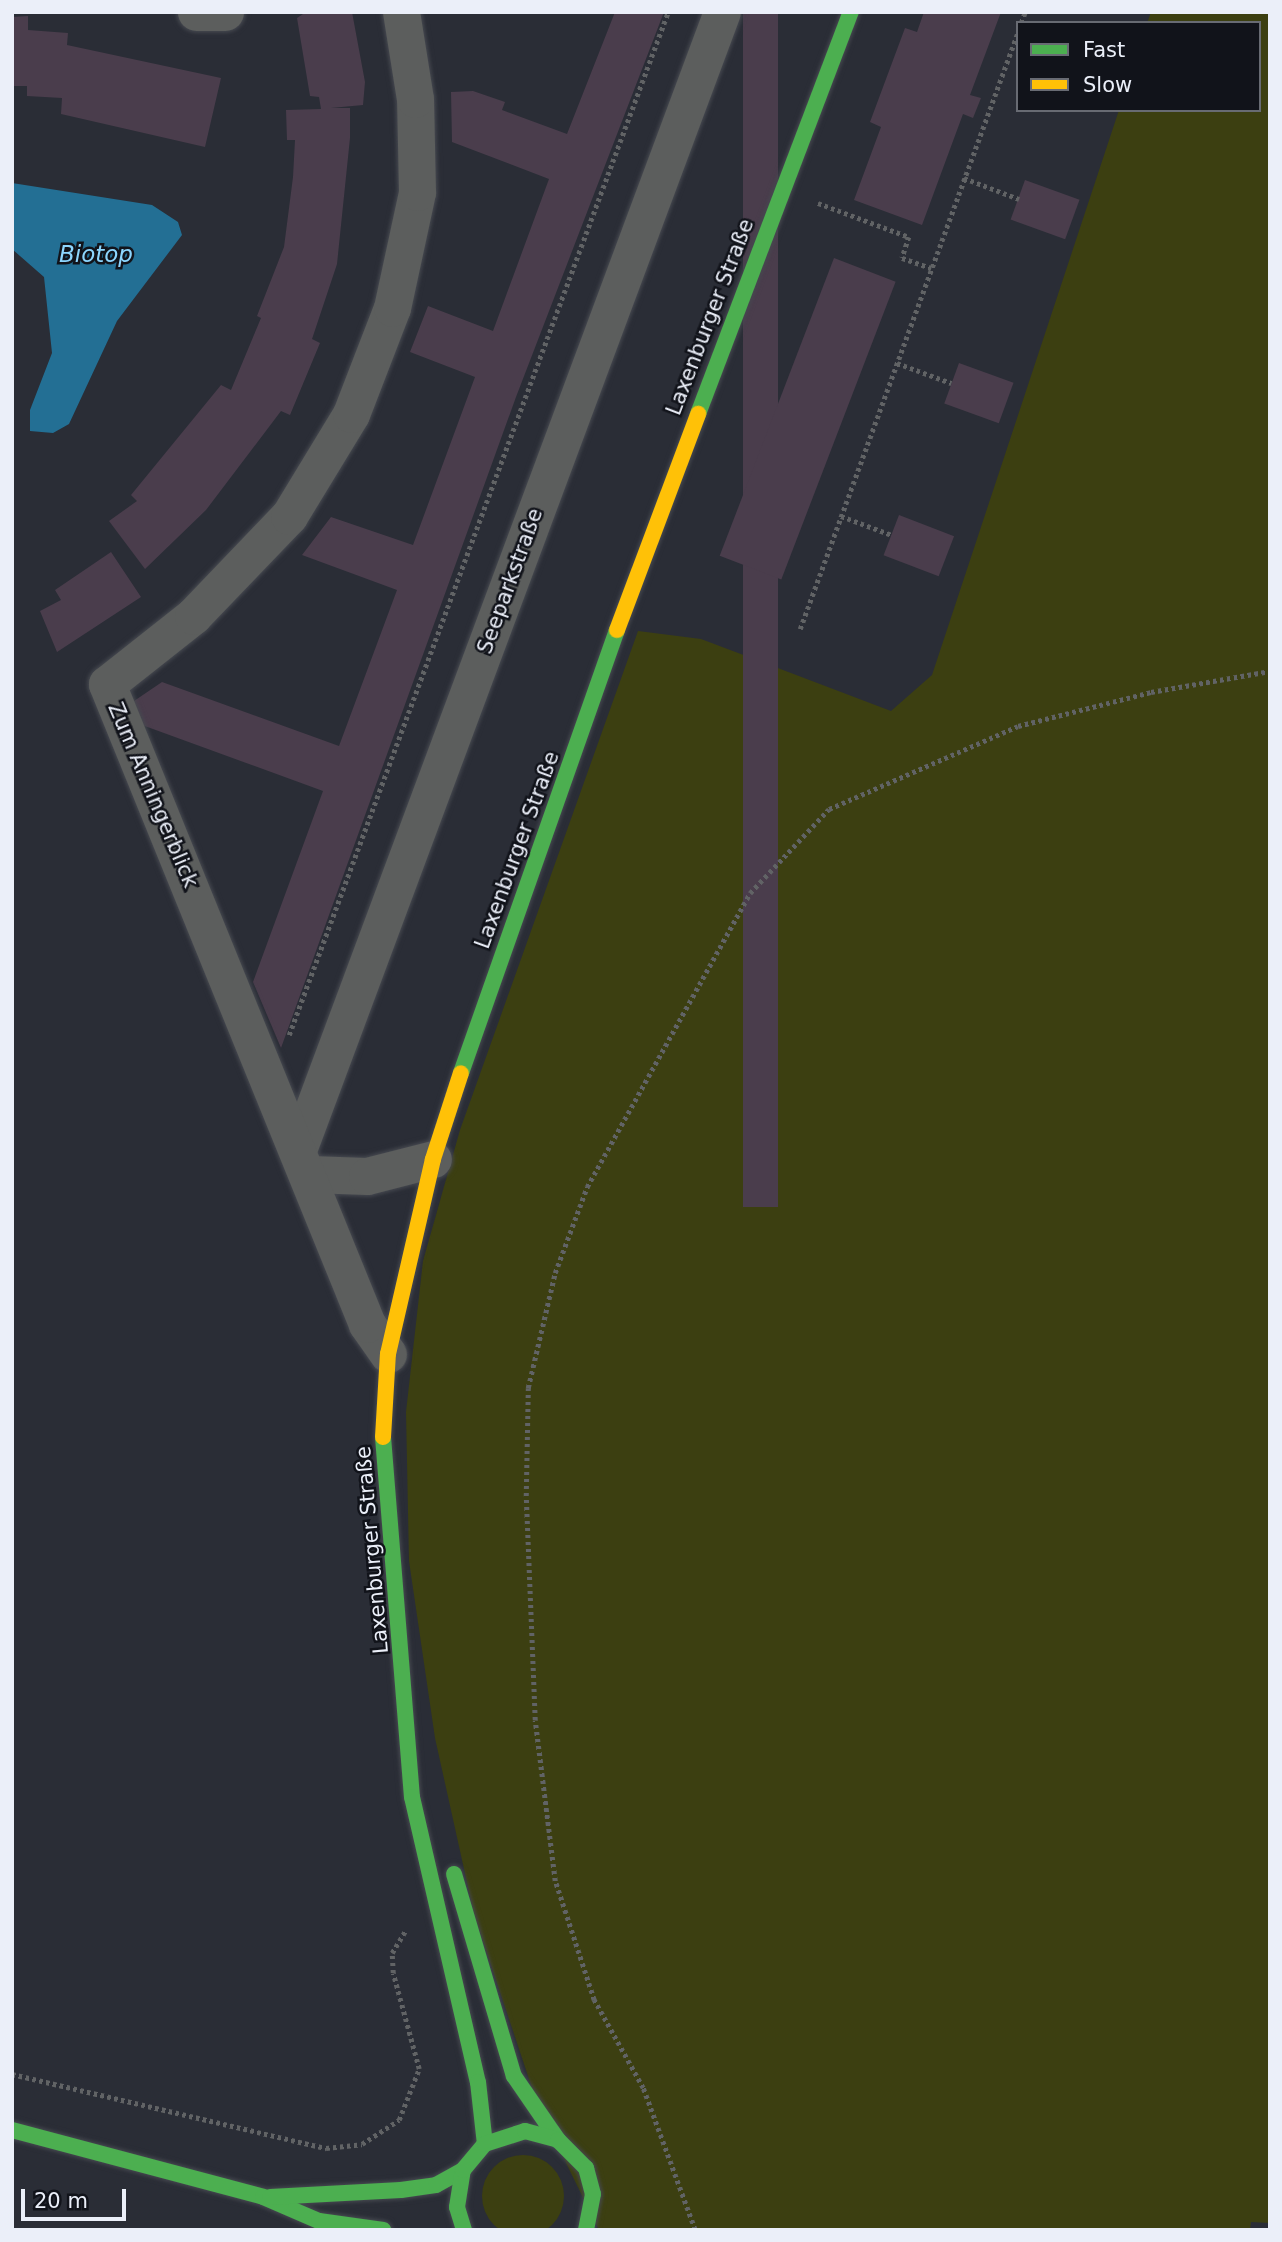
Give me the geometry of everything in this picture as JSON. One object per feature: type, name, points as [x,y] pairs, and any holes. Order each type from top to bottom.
[{"type":"main road","name":"Laxenburger Straße","points":[[485,2144],[478,2082],[436,1912],[412,1797],[411,1728],[388,1541],[383,1443],[388,1354],[433,1159],[640,565],[781,189],[852,14]]},
{"type":"main road","name":"Laxenburger Straße","points":[[411,1728],[430,1779]]},
{"type":"main road","points":[[450,1856],[514,2076],[558,2140],[578,2157],[591,2181],[586,2230]]},
{"type":"main road","points":[[12,2130],[263,2197],[318,2221],[383,2230]]},
{"type":"main road","points":[[263,2197],[401,2190],[436,2185],[463,2170],[485,2144],[525,2132],[558,2140]]},
{"type":"main road","points":[[463,2170],[457,2207],[464,2230]]},
{"type":"street","points":[[196,12],[225,12]]},
{"type":"street","name":"Zum Anningerblick","points":[[388,1354],[367,1324],[304,1162],[107,684],[193,616],[289,516],[351,414],[392,308],[417,192],[415,99],[401,12]]},
{"type":"street","name":"Seeparkstraße","points":[[304,1162],[722,12]]},
{"type":"street","points":[[304,1162],[367,1176],[433,1159]]},
{"type":"path","points":[[285,1046],[668,12]]},
{"type":"path","points":[[800,629],[964,178],[1016,45]]},
{"type":"path","points":[[964,178],[1019,199]]},
{"type":"path","points":[[781,189],[909,237],[902,258],[931,268]]},
{"type":"path","points":[[897,363],[951,383]]},
{"type":"path","points":[[841,516],[892,535]]},
{"type":"path","points":[[695,2230],[643,2088],[594,2000],[555,1881],[535,1720],[528,1388],[573,1224],[587,1187],[750,893],[829,809],[1018,726],[1151,692],[1270,671]]},
{"type":"path","points":[[12,2074],[326,2148],[362,2144],[384,2134],[411,2099],[419,2069],[392,1953],[410,1926],[436,1912]]},
{"type":"green space","points":[[1151,12],[1270,12],[1270,2223],[1251,2222],[1250,2230],[599,2230],[538,2106],[474,1914],[435,1738],[409,1561],[406,1412],[423,1261],[460,1130],[638,631],[701,639],[891,711],[932,675],[1118,112],[1261,112],[1261,21],[1148,21]]},
{"type":"green space","points":[[523,2155],[539,2158],[552,2167],[561,2180],[564,2196],[561,2212],[552,2225],[539,2234],[523,2237],[507,2234],[494,2225],[485,2212],[482,2196],[485,2180],[494,2167],[507,2158]]},
{"type":"water","name":"Biotop","points":[[12,183],[152,205],[178,222],[182,235],[117,321],[69,424],[53,433],[30,431],[30,410],[52,353],[44,277],[12,249]]},
{"type":"building","points":[[306,12],[352,12],[365,82],[363,105],[331,108],[350,108],[350,138],[337,264],[312,339],[320,343],[290,415],[281,411],[206,510],[145,569],[109,521],[137,501],[131,495],[221,385],[231,390],[261,318],[257,316],[284,247],[293,177],[295,140],[287,140],[286,110],[321,109],[319,97],[310,96],[297,18]]},
{"type":"building","points":[[615,12],[664,12],[516,397],[281,1048],[253,982],[323,791],[142,725],[134,701],[162,682],[339,746],[397,590],[302,555],[331,517],[413,545],[475,377],[410,352],[428,306],[493,331],[549,179],[452,142],[451,92],[473,91],[505,102],[502,110],[567,134]]},
{"type":"building","points":[[743,12],[778,12],[778,1207],[743,1207]]},
{"type":"building","points":[[924,12],[1001,12],[970,95],[981,98],[973,118],[963,114],[922,225],[854,200],[881,127],[870,122],[905,28],[917,32]]},
{"type":"building","points":[[28,16],[28,30],[68,33],[67,45],[221,78],[205,147],[61,114],[62,98],[27,96],[27,86],[12,86],[12,17]]},
{"type":"building","points":[[1025,180],[1080,200],[1065,239],[1011,219]]},
{"type":"building","points":[[834,258],[896,282],[781,579],[720,556]]},
{"type":"building","points":[[959,363],[1014,383],[999,423],[944,403]]},
{"type":"building","points":[[899,515],[954,536],[939,576],[884,555]]},
{"type":"building","points":[[111,552],[141,597],[57,652],[40,611],[61,600],[55,590]]},
{"type":"traffic: fast","points":[[698,414],[851,12]]},
{"type":"traffic: fast","points":[[461,1073],[617,630]]},
{"type":"traffic: fast","points":[[383,1437],[412,1797],[478,2082],[485,2144]]},
{"type":"traffic: fast","points":[[454,1874],[514,2076],[558,2140]]},
{"type":"traffic: fast","points":[[12,2130],[263,2197],[319,2221],[383,2230]]},
{"type":"traffic: fast","points":[[464,2230],[457,2207],[463,2170],[485,2144],[525,2131],[558,2140],[586,2168],[593,2194],[586,2230]]},
{"type":"traffic: fast","points":[[270,2197],[401,2190],[436,2185],[463,2170]]},
{"type":"traffic: slow","points":[[617,630],[698,414]]},
{"type":"traffic: slow","points":[[383,1437],[388,1354],[433,1159],[461,1073]]}]
